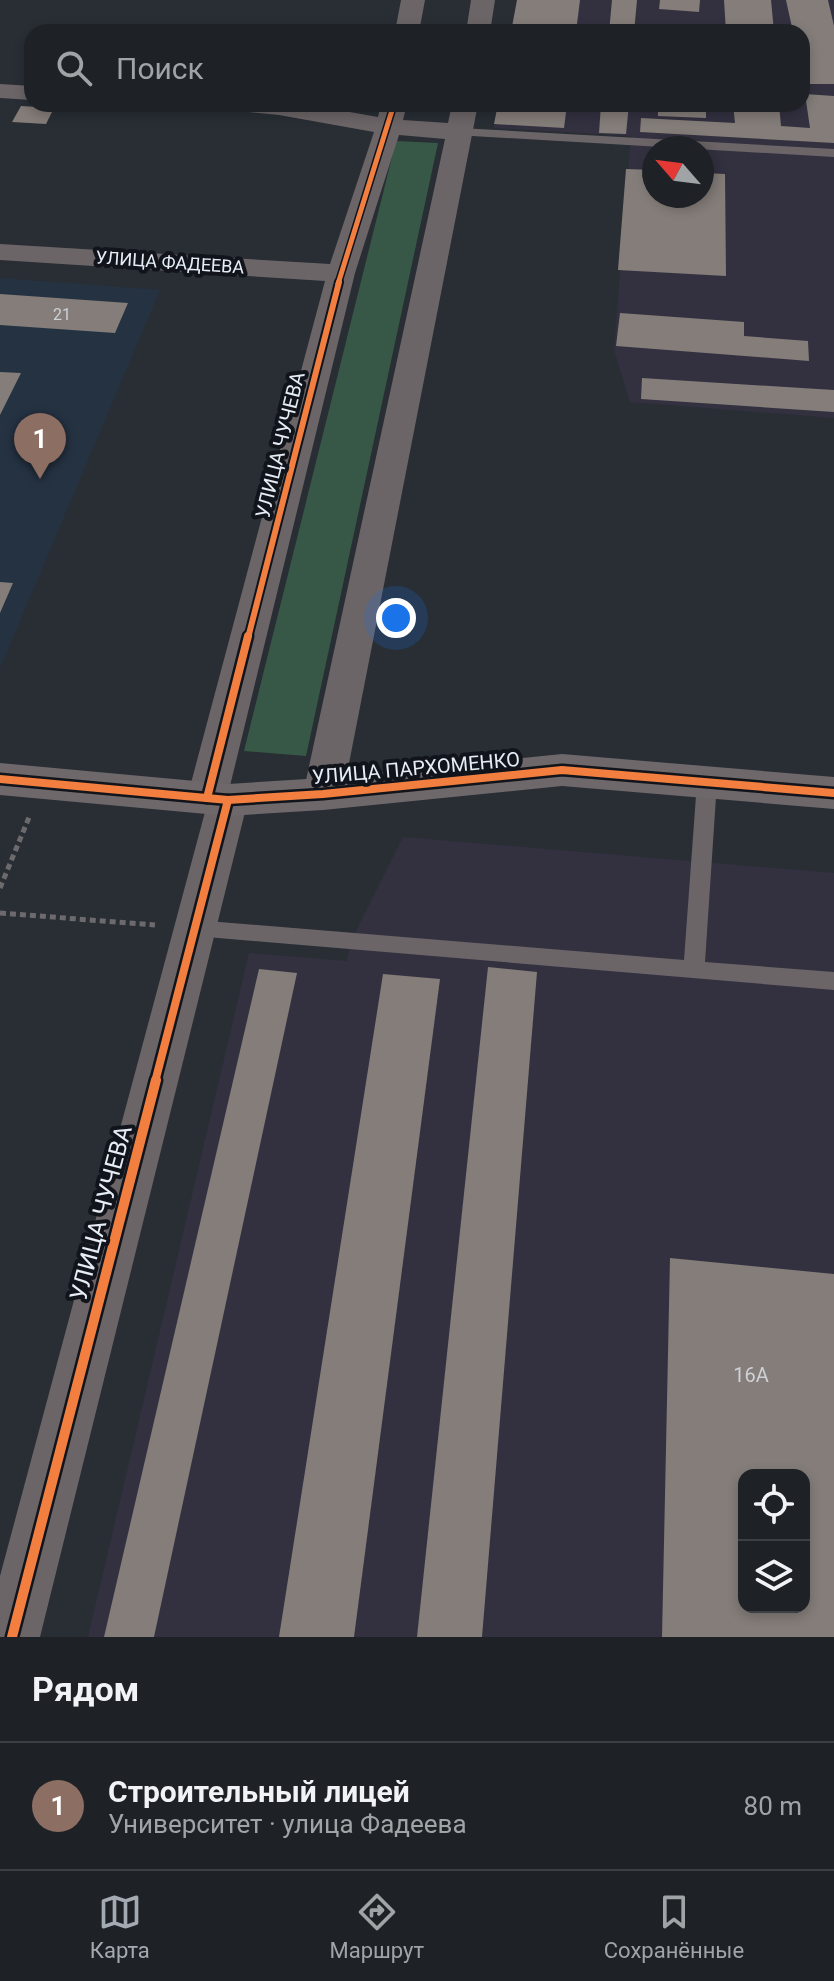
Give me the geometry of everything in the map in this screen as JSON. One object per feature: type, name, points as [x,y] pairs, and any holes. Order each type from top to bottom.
[{"type":"street","points":[[408,24],[413,0]]},
{"type":"street","points":[[479,24],[483,0]]},
{"type":"street","points":[[0,91],[24,92]]},
{"type":"street","points":[[323,794],[462,118],[341,112]]},
{"type":"street","name":"УЛИЦА ЧУЧЕВА","points":[[12,1637],[195,928],[218,799],[341,273],[391,116]]},
{"type":"street","name":"УЛИЦА ФАДЕЕВА","points":[[0,252],[341,273]]},
{"type":"street","name":"УЛИЦА ПАРХОМЕНКО","points":[[0,779],[218,799],[323,794],[562,770],[834,793]]},
{"type":"lane","points":[[462,118],[834,153]]},
{"type":"lane","points":[[694,970],[707,782]]},
{"type":"lane","points":[[195,928],[834,981]]},
{"type":"path","points":[[0,888],[43,783]]},
{"type":"path","points":[[0,913],[195,928]]},
{"type":"shaded area","points":[[517,0],[834,0],[834,418],[630,402],[614,350],[631,136],[494,128],[497,112],[810,112],[810,24],[512,24]]},
{"type":"shaded area","points":[[0,278],[160,290],[0,668]]},
{"type":"shaded area","points":[[403,837],[834,873],[834,1637],[88,1637],[249,953],[347,961],[351,941]]},
{"type":"green space","points":[[396,141],[438,143],[306,756],[244,751]]},
{"type":"building","points":[[517,0],[580,0],[577,24],[512,24]]},
{"type":"building","points":[[612,0],[637,0],[635,24],[610,24]]},
{"type":"building","points":[[660,0],[700,0],[699,12],[659,9]]},
{"type":"building","points":[[724,0],[771,0],[773,24],[726,24]]},
{"type":"building","points":[[786,0],[828,0],[834,26],[834,84],[810,84],[810,24],[791,24]]},
{"type":"building","points":[[810,94],[834,96],[834,143],[640,132],[641,118],[735,123],[734,112],[780,112],[781,126],[810,128]]},
{"type":"building","points":[[21,106],[24,106],[24,112],[52,112],[46,124],[12,122]]},
{"type":"building","points":[[496,112],[566,112],[564,128],[494,124]]},
{"type":"building","points":[[600,112],[628,112],[626,134],[599,133]]},
{"type":"building","points":[[658,112],[706,112],[706,118],[658,116]]},
{"type":"building","points":[[626,169],[642,170],[642,208],[714,208],[714,174],[725,174],[726,276],[618,270]]},
{"type":"building","points":[[0,294],[128,303],[115,333],[0,325]]},
{"type":"building","points":[[620,313],[744,322],[744,336],[808,341],[809,361],[616,346]]},
{"type":"building","points":[[0,372],[21,373],[0,415]]},
{"type":"building","points":[[642,378],[834,390],[834,412],[641,399]]},
{"type":"building","points":[[0,582],[13,583],[0,613]]},
{"type":"building","points":[[488,967],[537,972],[482,1637],[417,1637]]},
{"type":"building","points":[[259,969],[297,973],[154,1637],[104,1637]]},
{"type":"building","points":[[383,974],[440,979],[354,1637],[279,1637]]},
{"type":"building","points":[[670,1258],[834,1274],[834,1637],[662,1637]]},
{"type":"cycle path","points":[[207,798],[341,273],[392,112]]},
{"type":"cycle path","points":[[0,779],[228,800],[323,794],[562,770],[834,793]]},
{"type":"cycle path","points":[[12,1637],[228,800]]},
{"type":"place","name":"Строительный лицей","points":[[40,479]]}]
